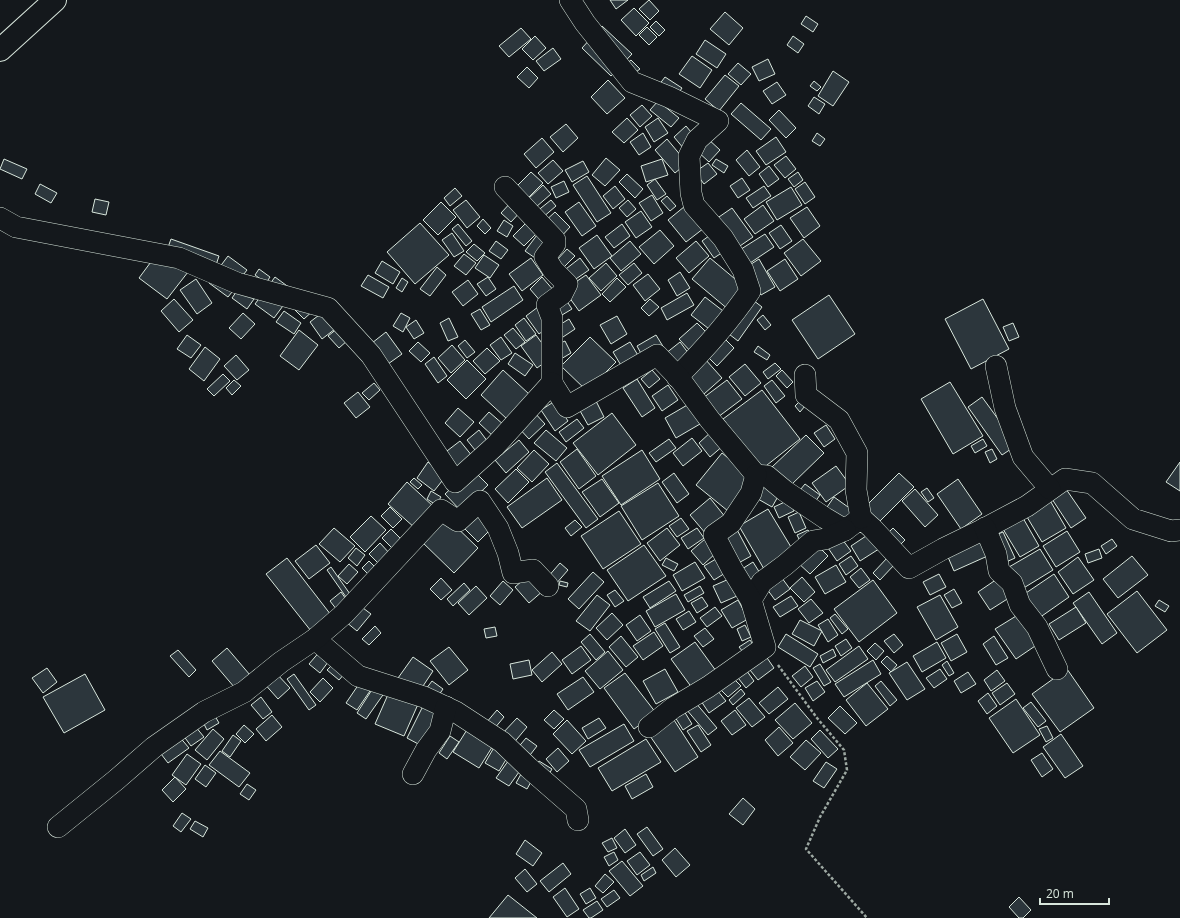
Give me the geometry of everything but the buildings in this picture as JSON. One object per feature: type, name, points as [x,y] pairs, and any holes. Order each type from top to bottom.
[{"type":"main road","points":[[0,50],[55,0]]},
{"type":"street","points":[[570,0],[585,23],[632,82],[669,97],[718,122],[697,140],[689,156],[690,193],[694,205],[723,238],[743,270],[750,291],[734,315],[677,376]]},
{"type":"street","points":[[505,187],[555,240],[555,244],[545,258],[567,284],[562,294],[547,305],[552,318],[552,383],[566,407],[657,355],[677,376],[710,420],[756,475],[767,476],[785,491],[825,518],[872,528],[909,568],[942,549],[1027,506],[1065,479],[1092,483],[1133,519],[1171,531],[1180,530]]},
{"type":"street","points":[[0,218],[16,227],[179,258],[237,283],[328,308],[372,355],[455,482]]},
{"type":"street","points":[[996,366],[1005,408],[1023,457],[1050,489]]},
{"type":"street","points":[[805,375],[806,395],[839,420],[857,453],[853,524]]},
{"type":"street","points":[[58,827],[154,747],[204,712],[244,692],[281,662],[315,639],[344,614],[441,510],[444,494],[455,482],[496,446],[552,383]]},
{"type":"street","points":[[649,727],[673,708],[708,687],[765,647],[751,600],[714,535],[731,523],[751,493],[756,475]]},
{"type":"street","points":[[441,510],[458,521],[480,501],[498,528],[508,553],[513,572],[533,570],[548,586]]},
{"type":"street","points":[[751,600],[762,582],[813,541],[825,539],[853,524]]},
{"type":"street","points":[[986,528],[996,554],[999,571],[1012,583],[1020,605],[1036,627],[1057,669]]},
{"type":"street","points":[[315,639],[358,676],[424,697],[446,707],[502,742],[576,809],[578,820]]},
{"type":"street","points":[[413,774],[426,750],[440,731],[446,707]]},
{"type":"path","points":[[765,647],[817,718],[844,750],[847,770],[820,817],[806,849],[867,918]]}]
